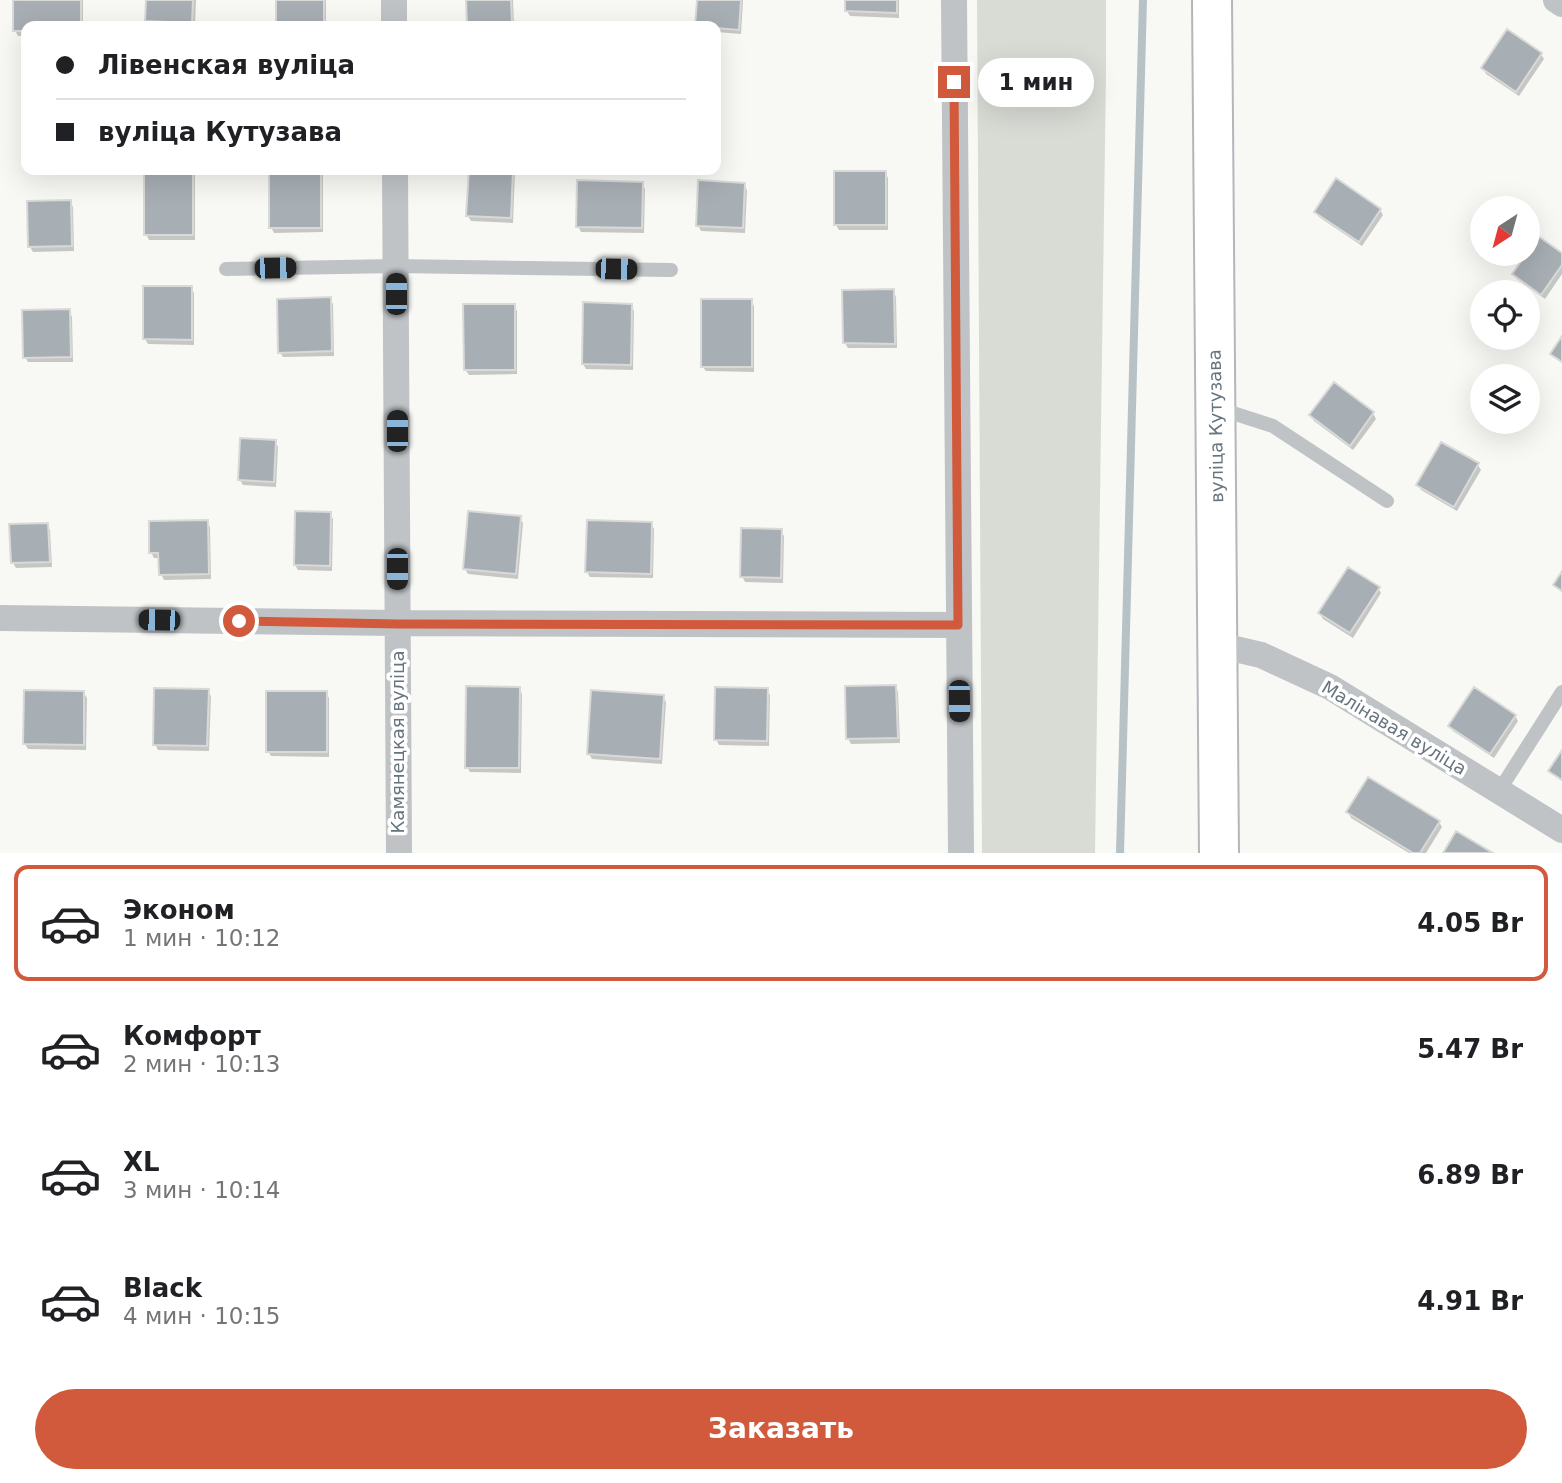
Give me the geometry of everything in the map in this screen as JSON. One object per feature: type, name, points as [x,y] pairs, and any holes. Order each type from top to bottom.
[{"type":"main road","name":"вуліца Кутузава","points":[[1212,0],[1219,853]]},
{"type":"street","points":[[394,0],[394,21]]},
{"type":"street","points":[[954,0],[961,853]]},
{"type":"street","points":[[1556,0],[1562,4]]},
{"type":"street","name":"Камянецкая вуліца","points":[[395,175],[399,853]]},
{"type":"street","points":[[0,618],[398,624],[958,625]]},
{"type":"street","name":"Малінавая вуліца","points":[[1218,645],[1261,655],[1329,687],[1562,830]]},
{"type":"lane","points":[[226,269],[396,266],[671,270]]},
{"type":"lane","points":[[1216,408],[1273,426],[1387,501]]},
{"type":"lane","points":[[1499,791],[1562,692]]},
{"type":"shaded area","points":[[977,0],[1106,0],[1095,853],[982,853]]},
{"type":"building","points":[[13,0],[81,0],[81,21],[21,21],[21,31],[13,31]]},
{"type":"building","points":[[146,0],[193,0],[192,21],[145,21]]},
{"type":"building","points":[[276,0],[324,0],[324,21],[276,21]]},
{"type":"building","points":[[466,0],[511,0],[512,21],[467,21]]},
{"type":"building","points":[[697,0],[741,0],[739,30],[721,28],[721,21],[695,21]]},
{"type":"building","points":[[845,0],[897,0],[897,13],[845,11]]},
{"type":"building","points":[[1507,29],[1542,53],[1516,92],[1481,68]]},
{"type":"building","points":[[834,171],[886,171],[886,225],[834,225]]},
{"type":"building","points":[[144,175],[193,175],[193,235],[144,235]]},
{"type":"building","points":[[269,175],[321,175],[321,228],[269,228]]},
{"type":"building","points":[[469,175],[513,175],[511,218],[466,216]]},
{"type":"building","points":[[1336,178],[1381,209],[1359,242],[1314,212]]},
{"type":"building","points":[[577,180],[643,182],[642,228],[576,227]]},
{"type":"building","points":[[698,180],[745,183],[743,228],[696,226]]},
{"type":"building","points":[[71,200],[72,246],[28,247],[27,201]]},
{"type":"building","points":[[1540,237],[1562,253],[1562,265],[1541,295],[1540,280],[1520,280],[1512,274],[1518,266],[1540,266]]},
{"type":"building","points":[[143,286],[192,286],[192,340],[143,339]]},
{"type":"building","points":[[894,289],[895,344],[843,343],[842,290]]},
{"type":"building","points":[[331,297],[332,351],[278,353],[277,299]]},
{"type":"building","points":[[701,299],[752,299],[752,367],[701,367]]},
{"type":"building","points":[[583,302],[632,304],[631,365],[582,364]]},
{"type":"building","points":[[463,304],[515,304],[515,370],[464,370]]},
{"type":"building","points":[[70,309],[71,357],[23,358],[22,310]]},
{"type":"building","points":[[1562,336],[1562,362],[1550,354]]},
{"type":"building","points":[[1334,382],[1374,412],[1350,446],[1309,415]]},
{"type":"building","points":[[240,438],[276,440],[274,482],[238,480]]},
{"type":"building","points":[[1441,442],[1479,463],[1454,507],[1416,485]]},
{"type":"building","points":[[295,511],[331,512],[330,566],[294,565]]},
{"type":"building","points":[[468,511],[521,516],[516,574],[463,569]]},
{"type":"building","points":[[208,520],[209,574],[159,575],[158,553],[149,553],[149,521]]},
{"type":"building","points":[[587,520],[652,522],[651,574],[585,572]]},
{"type":"building","points":[[48,523],[50,562],[11,563],[9,524]]},
{"type":"building","points":[[741,528],[782,529],[781,578],[740,577]]},
{"type":"building","points":[[1348,567],[1380,587],[1350,633],[1318,613]]},
{"type":"building","points":[[1562,571],[1562,591],[1553,585]]},
{"type":"building","points":[[896,685],[898,738],[846,739],[845,686]]},
{"type":"building","points":[[466,686],[520,687],[519,768],[465,768]]},
{"type":"building","points":[[715,687],[768,688],[767,741],[714,740]]},
{"type":"building","points":[[1474,687],[1516,715],[1490,754],[1448,726]]},
{"type":"building","points":[[154,688],[209,689],[207,746],[153,745]]},
{"type":"building","points":[[24,690],[84,691],[84,745],[23,744]]},
{"type":"building","points":[[591,690],[664,695],[660,759],[587,754]]},
{"type":"building","points":[[266,691],[327,691],[327,752],[266,752]]},
{"type":"building","points":[[1562,750],[1562,780],[1548,771]]},
{"type":"building","points":[[1368,777],[1440,821],[1420,853],[1413,853],[1346,812]]},
{"type":"building","points":[[1456,831],[1493,853],[1443,853]]},
{"type":"waterway","points":[[1120,853],[1143,0]]},
{"type":"route","points":[[239,621],[398,624],[958,625],[954,82]]}]
